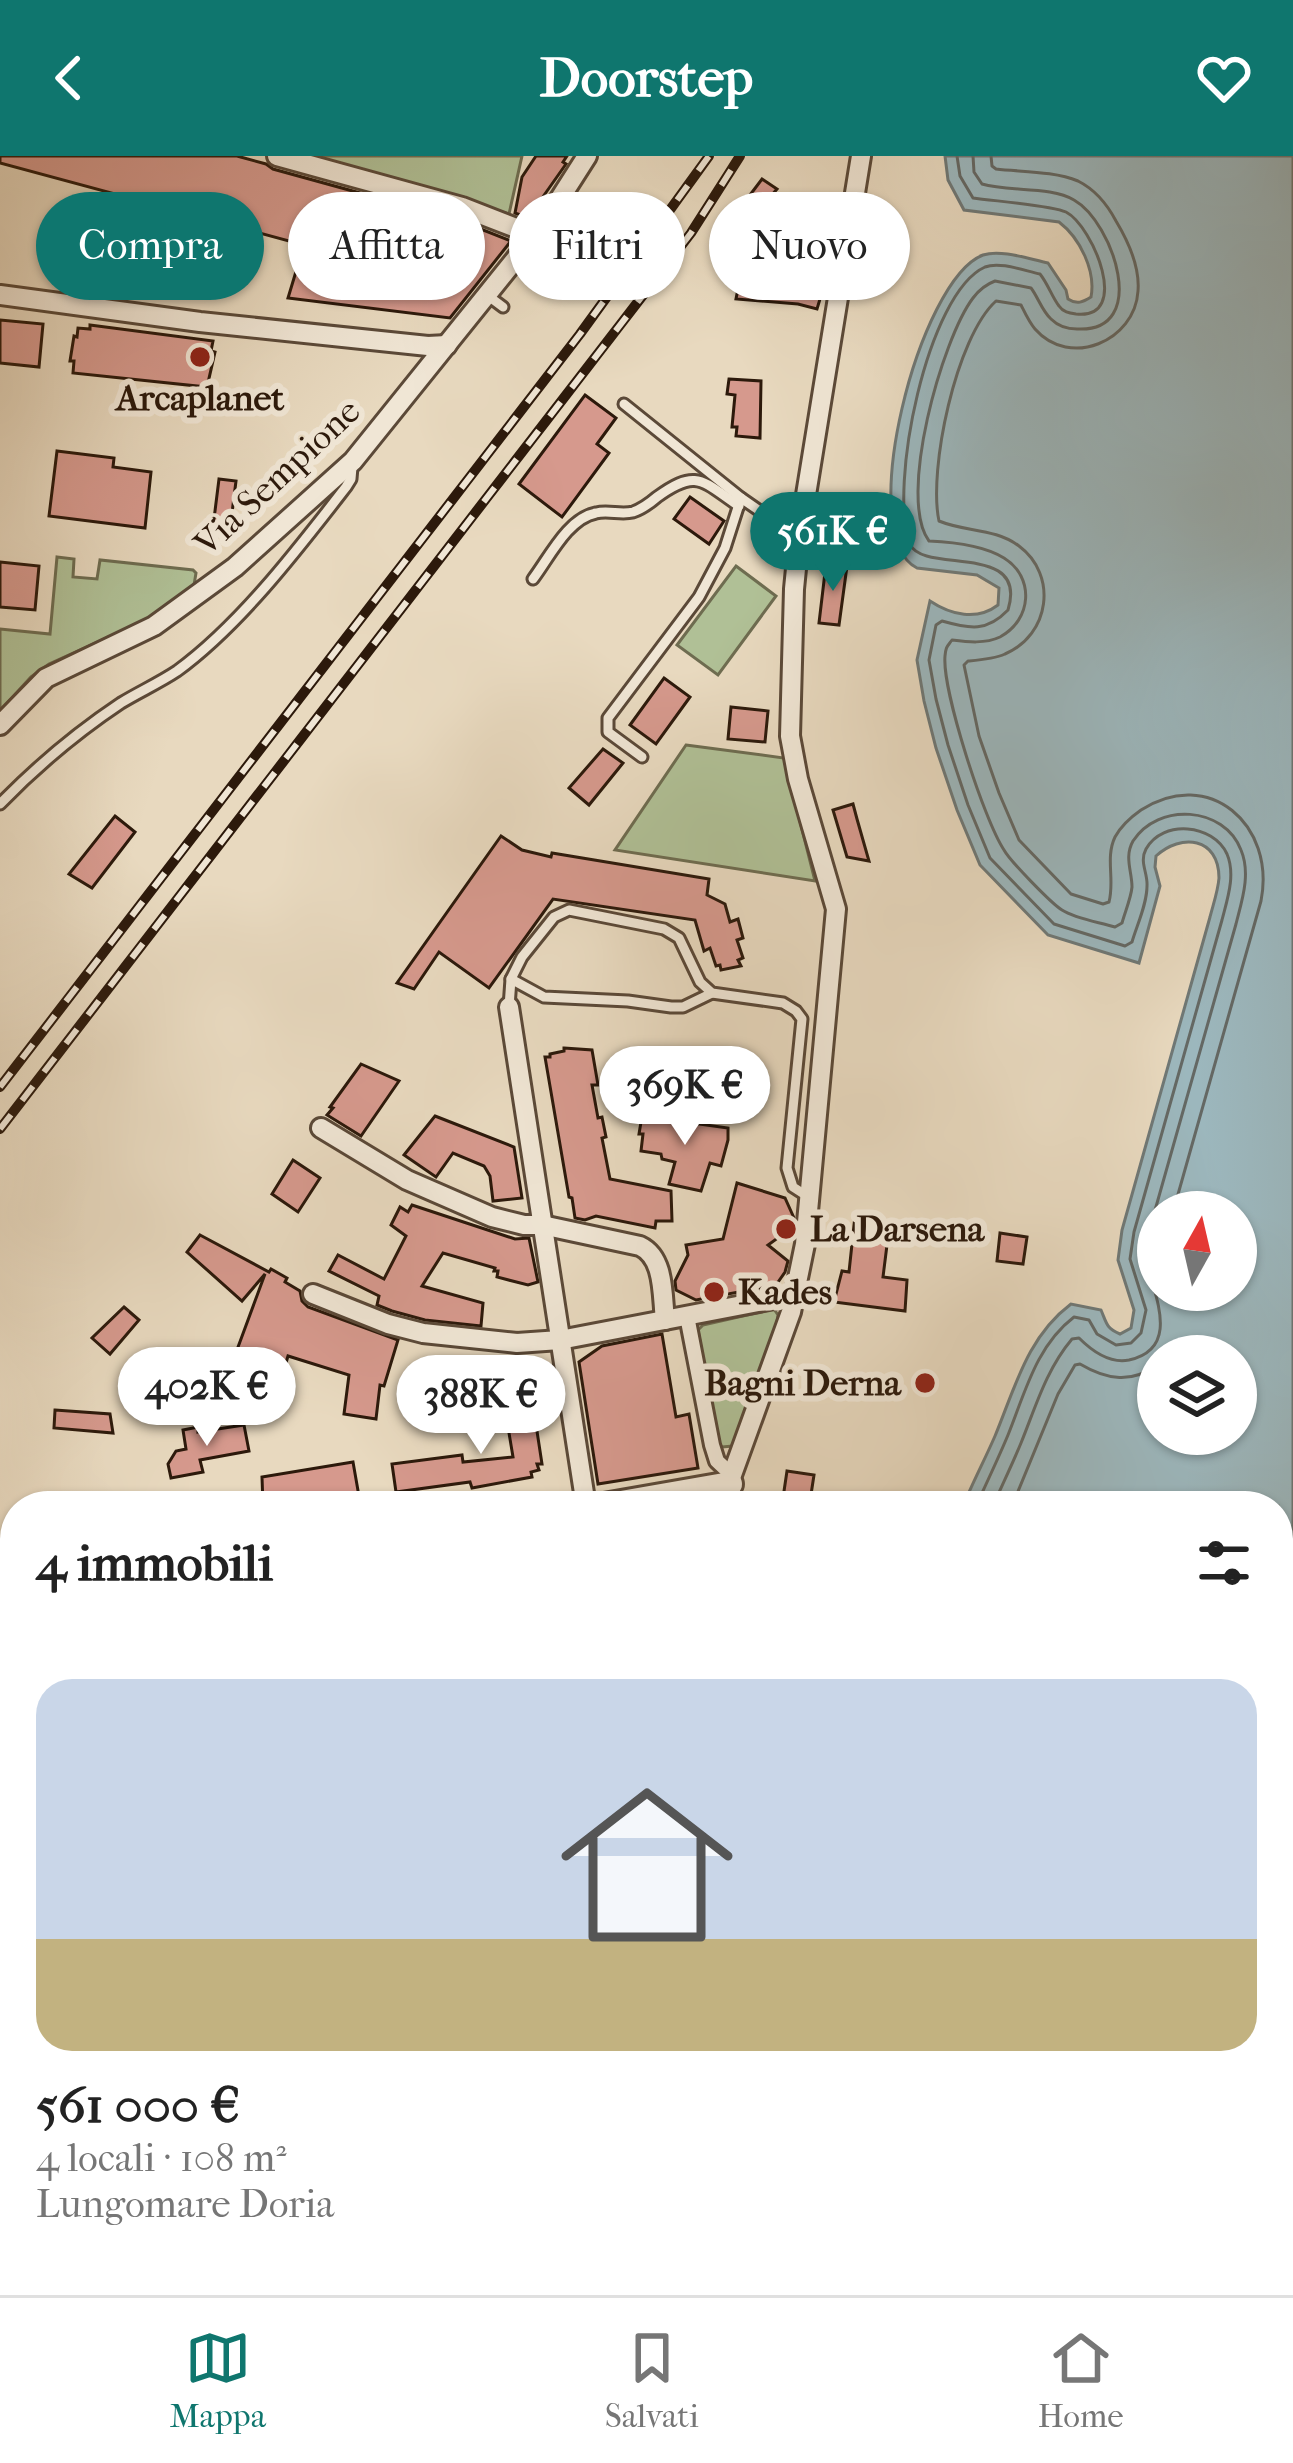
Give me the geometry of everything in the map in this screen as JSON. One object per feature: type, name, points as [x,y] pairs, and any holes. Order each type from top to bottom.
[{"type":"street","points":[[278,156],[462,207],[509,225]]},
{"type":"street","name":"Via Sempione","points":[[563,192],[587,156]]},
{"type":"street","points":[[731,1488],[791,1312],[806,1244],[836,909],[790,736],[794,589],[861,156]]},
{"type":"street","name":"Via Sempione","points":[[0,725],[46,678],[154,626],[235,568],[352,461],[447,345],[495,301],[509,277]]},
{"type":"street","points":[[0,295],[200,322],[447,345]]},
{"type":"street","points":[[508,1006],[584,1491]]},
{"type":"street","points":[[321,1128],[407,1180],[492,1217],[651,1251],[658,1265],[665,1320]]},
{"type":"street","points":[[313,1294],[423,1333],[517,1342],[560,1340],[795,1295]]},
{"type":"street","points":[[687,1316],[712,1445],[731,1488]]},
{"type":"lane","points":[[624,404],[740,502]]},
{"type":"lane","points":[[0,804],[76,734],[203,649],[283,567],[346,487],[352,461]]},
{"type":"lane","points":[[533,579],[576,522],[606,511],[630,513],[690,479],[799,538]]},
{"type":"lane","points":[[642,757],[608,732],[608,718],[699,597],[725,548],[740,502]]},
{"type":"lane","points":[[508,1006],[511,979],[522,956],[554,916],[569,910],[664,929],[679,938],[700,982],[712,993],[783,1003],[796,1011],[802,1019],[787,1168],[793,1186],[810,1198]]},
{"type":"lane","points":[[511,979],[544,997],[671,1007],[697,1003],[712,993]]},
{"type":"green space","points":[[303,156],[522,156],[514,192],[509,192],[509,214],[485,207],[485,192],[431,192]]},
{"type":"green space","points":[[57,557],[74,559],[73,577],[97,579],[100,560],[196,573],[194,585],[146,620],[49,664],[0,711],[0,629],[50,634]]},
{"type":"green space","points":[[736,566],[776,596],[718,675],[677,645]]},
{"type":"green space","points":[[686,745],[784,758],[815,881],[615,850]]},
{"type":"green space","points":[[774,1309],[777,1322],[737,1441],[722,1447],[698,1330]]},
{"type":"water","points":[[945,156],[1293,156],[1293,1491],[970,1491],[1024,1364],[1056,1317],[1071,1304],[1101,1310],[1109,1327],[1120,1334],[1131,1328],[1134,1310],[1118,1260],[1122,1230],[1219,878],[1213,854],[1197,843],[1176,844],[1156,856],[1160,886],[1139,963],[1048,935],[980,865],[957,810],[924,701],[917,660],[930,601],[955,613],[981,613],[998,605],[999,588],[977,575],[917,568],[899,546],[891,509],[902,408],[937,310],[959,274],[983,255],[1006,254],[1048,263],[1068,299],[1091,297],[1085,256],[1059,222],[964,210],[948,180]]},
{"type":"building","points":[[0,156],[237,156],[356,192],[288,192],[288,241],[264,234],[264,192],[108,192],[0,163]]},
{"type":"building","points":[[536,156],[567,156],[546,192],[519,192],[522,177]]},
{"type":"building","points":[[762,179],[777,189],[774,192],[752,192]]},
{"type":"building","points":[[485,231],[509,244],[485,274]]},
{"type":"building","points":[[304,300],[464,300],[450,318]]},
{"type":"building","points":[[748,300],[820,300],[817,309]]},
{"type":"building","points":[[0,320],[43,324],[39,367],[0,363]]},
{"type":"building","points":[[90,325],[213,341],[207,387],[73,373],[74,336],[78,328],[90,329]]},
{"type":"building","points":[[729,379],[761,381],[760,438],[736,436],[737,427],[732,427],[735,395],[727,394]]},
{"type":"building","points":[[585,395],[616,418],[597,444],[609,453],[562,517],[519,484]]},
{"type":"building","points":[[57,451],[114,458],[113,467],[151,472],[145,528],[49,516]]},
{"type":"building","points":[[219,479],[236,481],[230,529],[213,527]]},
{"type":"building","points":[[690,497],[724,521],[709,544],[674,519]]},
{"type":"building","points":[[0,562],[39,566],[35,610],[0,607]]},
{"type":"building","points":[[826,564],[847,566],[839,625],[819,623]]},
{"type":"building","points":[[664,678],[690,697],[656,744],[630,725]]},
{"type":"building","points":[[731,707],[768,711],[765,742],[728,739]]},
{"type":"building","points":[[603,749],[623,763],[589,805],[569,788]]},
{"type":"building","points":[[853,804],[869,861],[847,857],[833,810]]},
{"type":"building","points":[[115,816],[135,832],[92,888],[69,874]]},
{"type":"building","points":[[501,836],[522,850],[551,857],[552,853],[709,879],[707,895],[725,904],[730,922],[738,919],[743,938],[737,940],[741,966],[721,970],[716,966],[710,948],[704,951],[695,920],[553,899],[489,988],[439,952],[414,989],[397,983]]},
{"type":"building","points":[[564,1048],[592,1050],[598,1085],[592,1085],[606,1137],[602,1138],[610,1179],[671,1191],[672,1221],[656,1221],[655,1228],[596,1216],[575,1218],[545,1057]]},
{"type":"building","points":[[361,1064],[399,1081],[361,1136],[327,1115]]},
{"type":"building","points":[[686,1067],[732,1069],[730,1101],[686,1100],[690,1082],[685,1082]]},
{"type":"building","points":[[435,1116],[514,1147],[522,1198],[493,1201],[484,1166],[453,1153],[436,1177],[404,1155]]},
{"type":"building","points":[[642,1116],[728,1128],[721,1166],[710,1163],[701,1191],[669,1184],[675,1162],[641,1151]]},
{"type":"building","points":[[293,1160],[320,1178],[298,1212],[272,1194]]},
{"type":"building","points":[[737,1183],[785,1198],[793,1227],[768,1245],[788,1261],[785,1272],[776,1285],[696,1300],[676,1290],[675,1281],[688,1255],[686,1245],[723,1239]]},
{"type":"building","points":[[412,1205],[515,1239],[529,1238],[538,1282],[528,1285],[497,1277],[495,1268],[443,1253],[422,1286],[483,1303],[481,1326],[392,1311],[377,1305],[379,1296],[329,1271],[338,1255],[384,1279],[406,1236],[391,1225],[400,1207],[408,1212]]},
{"type":"building","points":[[855,1216],[890,1221],[883,1277],[907,1280],[905,1311],[834,1302],[842,1271],[849,1272]]},
{"type":"building","points":[[1000,1233],[1027,1237],[1023,1264],[997,1261]]},
{"type":"building","points":[[200,1235],[287,1278],[285,1282],[300,1291],[308,1307],[398,1340],[384,1386],[380,1385],[376,1419],[344,1414],[349,1375],[288,1356],[280,1383],[231,1366],[265,1274],[242,1301],[187,1252]]},
{"type":"building","points":[[124,1307],[139,1320],[110,1354],[92,1338]]},
{"type":"building","points":[[662,1334],[676,1417],[689,1414],[698,1468],[598,1484],[579,1362],[602,1346]]},
{"type":"building","points":[[182,1349],[230,1365],[222,1388],[165,1370]]},
{"type":"building","points":[[531,1392],[542,1464],[537,1464],[539,1470],[531,1472],[532,1477],[472,1488],[470,1482],[396,1491],[392,1464],[462,1455],[463,1462],[513,1457],[503,1397]]},
{"type":"building","points":[[55,1410],[110,1414],[113,1433],[54,1428]]},
{"type":"building","points":[[244,1425],[249,1451],[200,1460],[203,1472],[171,1478],[168,1464],[176,1451],[186,1449],[183,1430]]},
{"type":"building","points":[[353,1462],[358,1491],[262,1491],[262,1477]]},
{"type":"building","points":[[787,1471],[814,1475],[812,1491],[784,1491]]},
{"type":"railway","points":[[0,1087],[580,334],[709,156]]},
{"type":"railway","points":[[0,1129],[691,233],[740,156]]},
{"type":"place","name":"Arcaplanet","points":[[200,357]]},
{"type":"place","name":"La Darsena","points":[[786,1229]]},
{"type":"place","name":"Kades","points":[[714,1292]]},
{"type":"place","name":"Bagni Derna","points":[[925,1383]]}]
